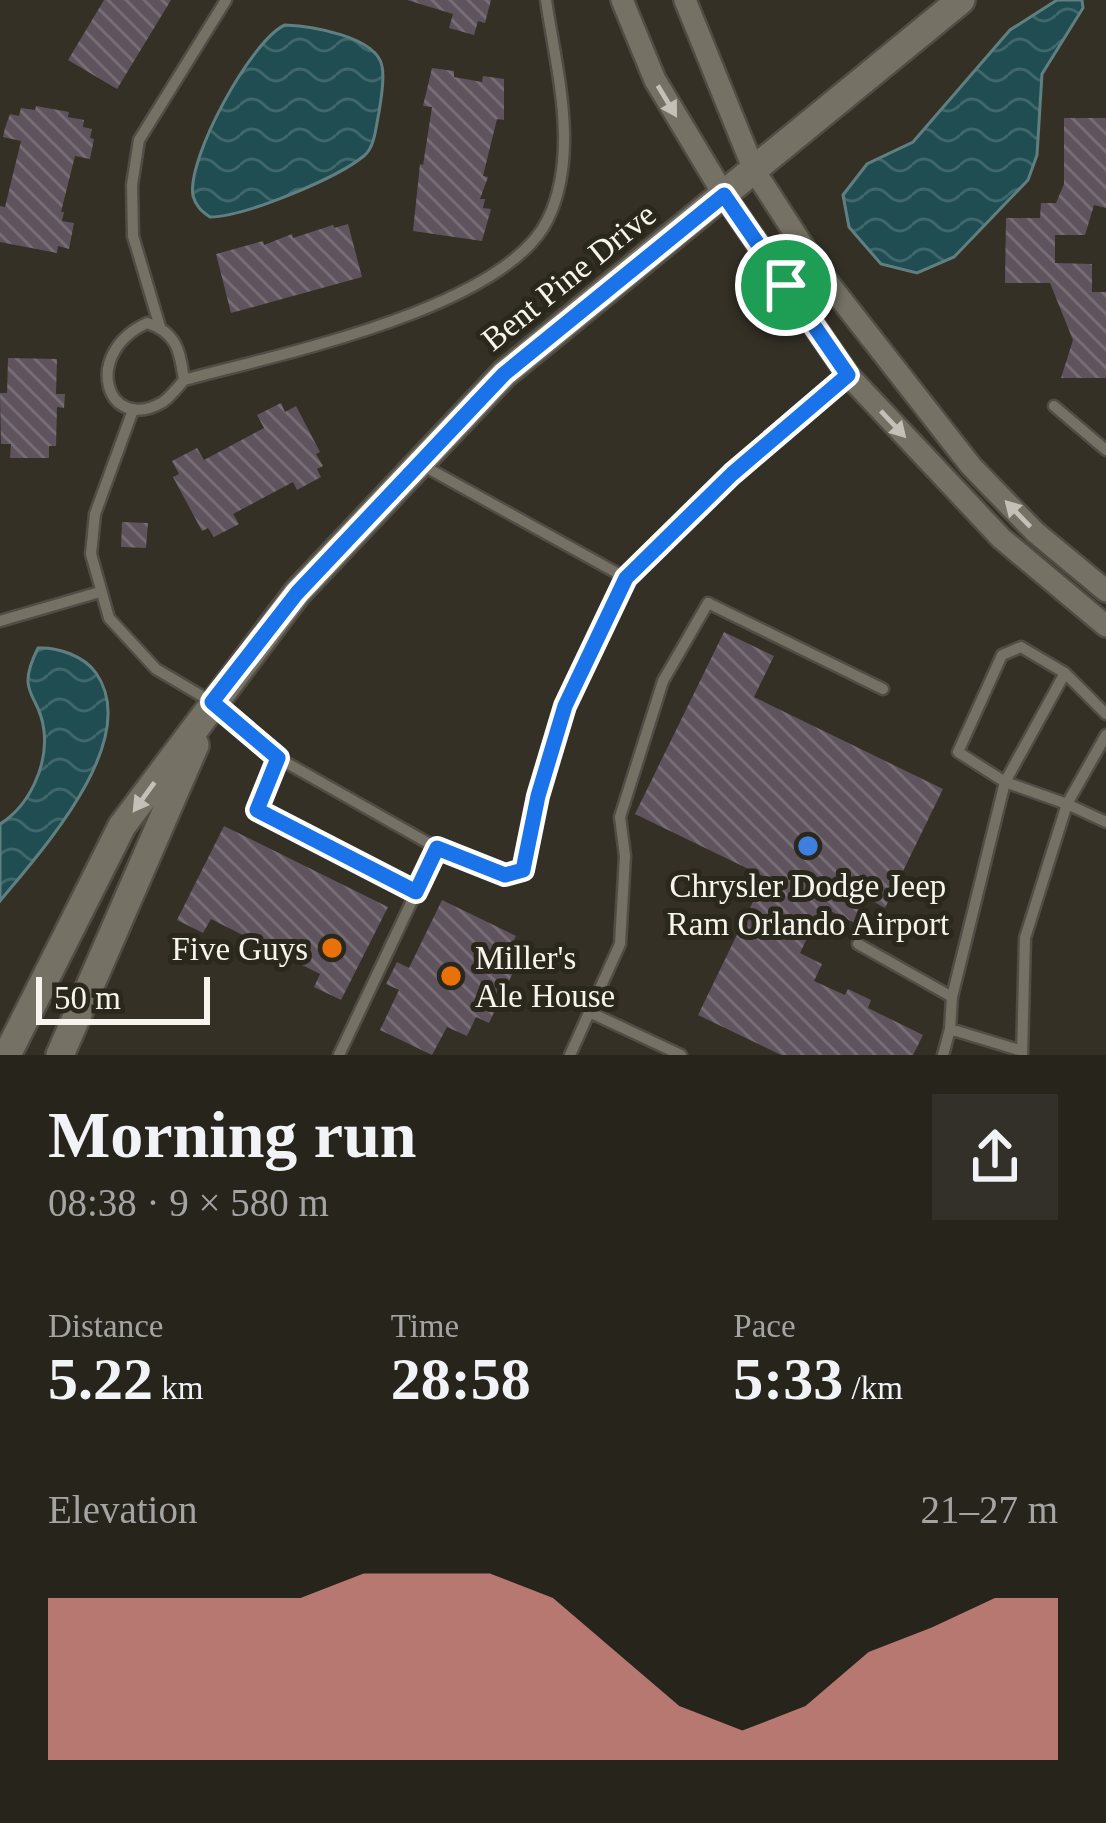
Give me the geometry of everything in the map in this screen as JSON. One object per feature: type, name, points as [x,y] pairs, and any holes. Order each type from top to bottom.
[{"type":"street","points":[[622,0],[655,80],[724,195],[848,375],[1001,538],[1106,626]]},
{"type":"street","points":[[685,0],[754,170],[819,271],[970,466],[1035,532],[1106,591]]},
{"type":"street","name":"Bent Pine Drive","points":[[7,1055],[122,826],[297,593],[504,374],[961,0]]},
{"type":"street","name":"Bent Pine Drive","points":[[60,1055],[212,702]]},
{"type":"lane","points":[[184,380],[178,344],[160,327],[133,236],[132,185],[140,140],[226,0]]},
{"type":"lane","points":[[160,327],[140,325],[108,359],[112,393],[121,406],[133,410],[163,402],[184,380],[363,330],[460,293],[510,265],[534,242],[549,217],[565,136],[546,0]]},
{"type":"lane","points":[[133,410],[95,514],[91,554],[109,618],[132,647],[156,670],[212,702],[278,758],[437,848],[505,875],[523,870],[538,796],[565,706],[626,578],[732,474],[848,375]]},
{"type":"lane","points":[[1054,406],[1106,450]]},
{"type":"lane","points":[[419,464],[626,578]]},
{"type":"lane","points":[[0,621],[100,592]]},
{"type":"lane","points":[[570,1055],[620,944],[625,856],[620,817],[663,681],[708,603],[883,689]]},
{"type":"lane","points":[[1106,714],[1065,673],[1021,647],[1003,655],[958,752],[1005,782],[1106,822]]},
{"type":"lane","points":[[943,1055],[952,997],[1005,782],[1065,673]]},
{"type":"lane","points":[[950,1029],[1022,1053],[1025,938],[1067,804],[1106,735]]},
{"type":"lane","points":[[278,758],[257,810],[416,892]]},
{"type":"lane","points":[[339,1055],[437,848]]},
{"type":"lane","points":[[858,944],[952,997]]},
{"type":"lane","points":[[590,1012],[681,1055]]},
{"type":"water","points":[[1057,0],[1082,0],[1083,8],[1042,74],[1037,155],[1028,180],[954,257],[917,273],[881,264],[849,227],[843,195],[867,164],[913,142],[1010,30]]},
{"type":"water","points":[[285,25],[341,35],[377,56],[383,83],[371,146],[352,164],[313,185],[245,211],[210,217],[193,196],[210,129],[256,52]]},
{"type":"water","points":[[38,648],[70,654],[96,673],[107,700],[107,730],[97,761],[61,825],[0,901],[0,824],[28,796],[43,758],[42,718],[28,685]]},
{"type":"building","points":[[104,0],[171,0],[117,89],[68,60]]},
{"type":"building","points":[[407,0],[491,0],[485,23],[478,21],[474,35],[449,28],[453,14]]},
{"type":"building","points":[[432,68],[482,82],[483,76],[504,79],[504,120],[497,119],[483,176],[488,177],[480,199],[485,199],[483,208],[491,209],[482,241],[413,231],[432,107],[423,106]]},
{"type":"building","points":[[36,106],[84,120],[83,127],[92,129],[90,138],[94,139],[90,159],[75,156],[61,212],[62,221],[74,223],[69,249],[58,246],[57,253],[0,242],[0,206],[5,207],[21,141],[3,137],[5,128],[10,114],[19,116],[21,108],[35,110]]},
{"type":"building","points":[[1064,118],[1106,118],[1106,208],[1094,205],[1085,235],[1055,235],[1055,263],[1092,264],[1092,292],[1106,292],[1106,378],[1061,378],[1073,340],[1050,283],[1005,283],[1006,218],[1040,218],[1041,203],[1056,203],[1064,184]]},
{"type":"building","points":[[348,224],[362,277],[231,313],[216,254]]},
{"type":"building","points":[[8,358],[57,359],[56,394],[65,394],[64,408],[57,407],[56,446],[49,446],[49,458],[10,458],[11,444],[1,444],[0,393],[7,393]]},
{"type":"building","points":[[281,403],[285,412],[296,406],[320,452],[316,454],[323,466],[317,469],[321,477],[297,490],[293,482],[233,514],[239,524],[214,537],[208,528],[202,531],[173,477],[179,474],[172,461],[197,448],[204,460],[264,428],[257,415]]},
{"type":"building","points":[[122,522],[148,523],[146,548],[121,547]]},
{"type":"building","name":"Chrysler Dodge Jeep Ram Orlando Airport","points":[[724,632],[774,656],[754,697],[943,789],[885,908],[867,898],[855,923],[822,907],[800,953],[822,964],[814,981],[871,1000],[868,1008],[923,1035],[913,1055],[781,1055],[698,1015],[765,877],[635,814]]},
{"type":"building","points":[[224,826],[388,907],[341,1000],[314,987],[320,974],[211,919],[203,933],[177,920]]},
{"type":"building","name":"Miller's Ale House","points":[[442,900],[516,936],[507,954],[519,960],[489,1023],[476,1017],[467,1036],[447,1027],[432,1055],[380,1030],[399,990],[386,984],[397,962],[409,968]]},
{"type":"place","name":"Chrysler Dodge Jeep Ram Orlando Airport","points":[[808,846]]},
{"type":"place","name":"Five Guys","points":[[332,948]]},
{"type":"place","name":"Miller's Ale House","points":[[451,976]]},
{"type":"route","points":[[724,195],[786,285],[848,375],[732,474],[626,578],[565,706],[538,796],[523,870],[505,875],[437,848],[416,892],[257,810],[278,758],[212,702],[297,593],[504,374],[724,195]]}]
